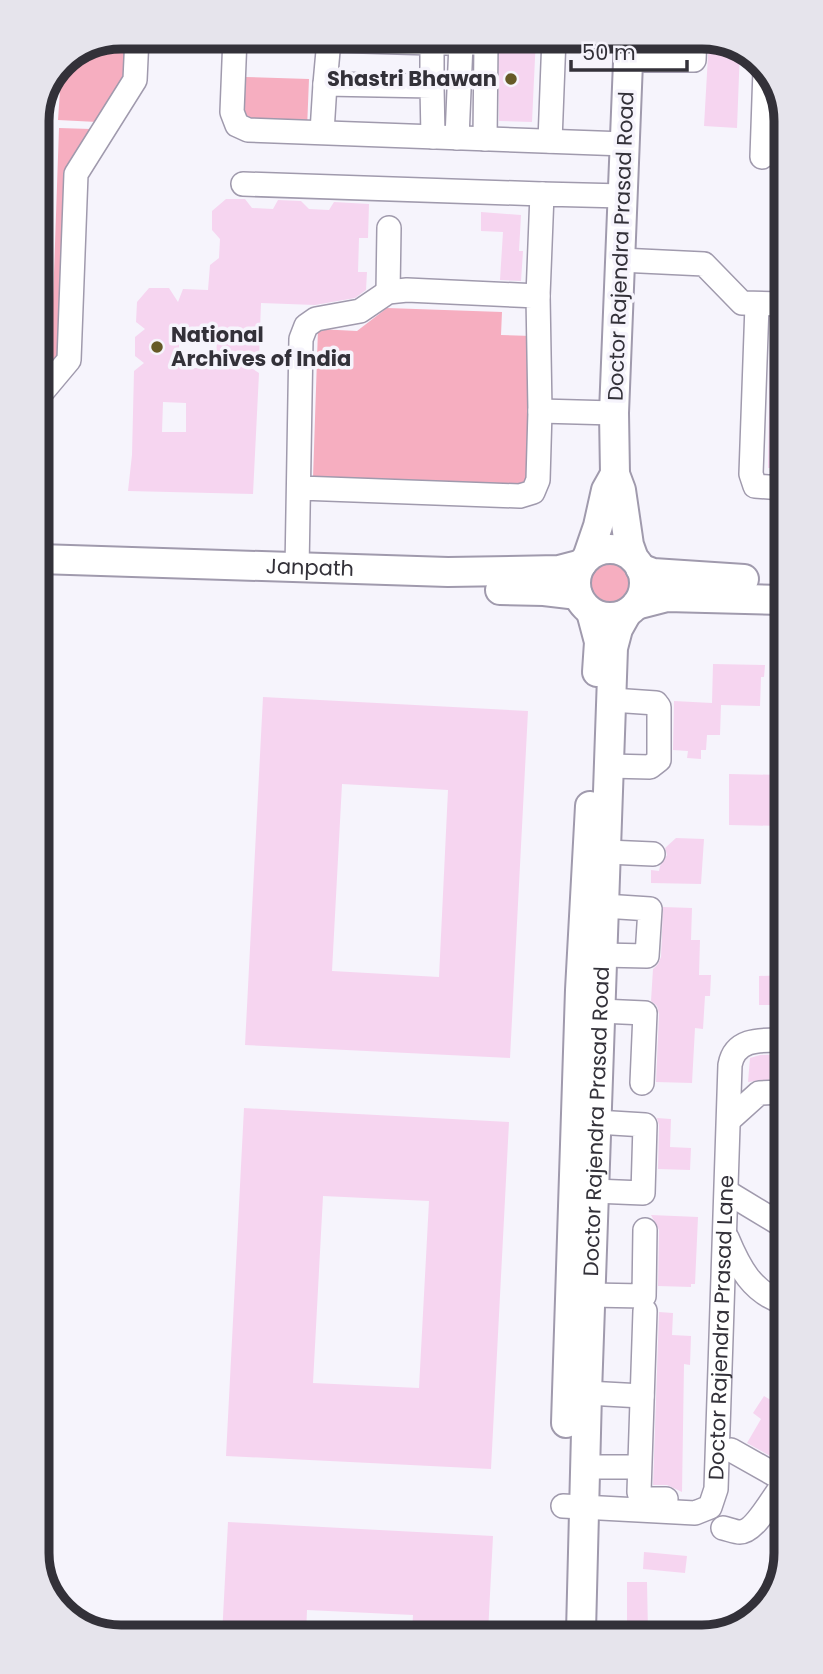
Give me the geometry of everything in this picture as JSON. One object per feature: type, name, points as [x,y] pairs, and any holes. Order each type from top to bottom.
[{"type":"main road","name":"Doctor Rajendra Prasad Road","points":[[615,474],[614,413],[629,49]]},
{"type":"main road","points":[[615,474],[606,490],[598,526],[576,579],[584,604],[609,618],[667,597],[774,600]]},
{"type":"main road","points":[[615,474],[621,490],[629,545],[643,587],[631,609]]},
{"type":"main road","points":[[584,561],[605,550],[625,553],[653,573],[774,581]]},
{"type":"main road","name":"Janpath","points":[[49,560],[224,573],[544,591],[584,604]]},
{"type":"main road","name":"Janpath","points":[[49,575],[224,573],[297,569],[448,572],[559,570],[584,561]]},
{"type":"main road","name":"Doctor Rajendra Prasad Road","points":[[564,1625],[573,1506],[580,990],[599,642],[584,604]]},
{"type":"main road","name":"Doctor Rajendra Prasad Road","points":[[581,1625],[573,1506],[584,1467],[613,648],[618,629],[631,609]]},
{"type":"street","points":[[49,384],[69,360],[76,174],[135,80],[136,49]]},
{"type":"street","points":[[235,49],[232,112],[237,125],[248,130],[625,144]]},
{"type":"street","points":[[322,132],[328,49]]},
{"type":"street","points":[[432,49],[433,137]]},
{"type":"street","points":[[457,138],[461,49]]},
{"type":"street","points":[[485,139],[486,49]]},
{"type":"street","points":[[550,141],[554,49]]},
{"type":"street","points":[[634,49],[694,60],[694,49]]},
{"type":"street","points":[[326,84],[432,86]]},
{"type":"street","points":[[762,157],[764,86]]},
{"type":"street","points":[[243,184],[623,196]]},
{"type":"street","points":[[300,488],[520,496],[533,492],[538,480],[541,411],[538,296],[542,194]]},
{"type":"street","points":[[388,292],[389,228]]},
{"type":"street","points":[[620,260],[704,264],[742,303],[774,304]]},
{"type":"street","points":[[297,569],[301,339],[306,326],[316,318],[360,312],[388,292],[407,290],[538,296]]},
{"type":"street","points":[[757,304],[751,474],[754,486],[774,487]]},
{"type":"street","points":[[541,411],[614,413]]},
{"type":"street","points":[[609,766],[650,767],[656,765],[659,760],[659,707],[656,703],[612,701]]},
{"type":"street","points":[[607,852],[653,854]]},
{"type":"street","points":[[603,955],[647,956],[650,909],[604,906]]},
{"type":"street","points":[[600,1011],[645,1013],[642,1083]]},
{"type":"street","name":"Doctor Rajendra Prasad Lane","points":[[573,1506],[695,1513],[710,1507],[716,1489],[732,1054],[740,1046],[774,1040]]},
{"type":"street","points":[[729,1120],[759,1093],[774,1092]]},
{"type":"street","points":[[594,1191],[643,1193],[645,1125],[596,1122]]},
{"type":"street","points":[[727,1192],[774,1220]]},
{"type":"street","points":[[590,1295],[645,1296],[645,1230]]},
{"type":"street","points":[[725,1231],[737,1262],[748,1280],[774,1297]]},
{"type":"street","points":[[645,1311],[639,1468],[641,1499],[697,1500]]},
{"type":"street","points":[[587,1393],[642,1396]]},
{"type":"street","points":[[731,1450],[774,1474]]},
{"type":"street","points":[[584,1467],[639,1468]]},
{"type":"street","points":[[723,1528],[740,1532],[749,1530],[759,1521],[774,1496]]},
{"type":"shaded area","points":[[130,49],[129,79],[97,122],[58,120],[61,82],[70,70],[81,61],[107,50]]},
{"type":"shaded area","points":[[245,77],[309,79],[307,129],[244,120]]},
{"type":"shaded area","points":[[49,128],[51,128],[49,185]]},
{"type":"shaded area","points":[[59,128],[91,129],[73,157],[63,359],[49,375]]},
{"type":"shaded area","points":[[387,308],[502,312],[501,335],[532,336],[526,486],[313,478],[318,329],[357,331]]},
{"type":"shaded area","points":[[609,561],[625,568],[632,584],[625,600],[609,607],[593,600],[586,584],[593,568]]},
{"type":"building","points":[[248,49],[303,49],[303,52]]},
{"type":"building","name":"Shastri Bhawan","points":[[498,49],[535,49],[532,122],[499,121]]},
{"type":"building","points":[[708,49],[716,50],[740,60],[737,128],[704,126]]},
{"type":"building","name":"National Archives of India","points":[[226,199],[245,199],[252,208],[273,209],[278,200],[301,201],[309,209],[329,210],[334,202],[369,204],[368,238],[359,238],[358,272],[367,272],[366,290],[355,298],[315,305],[261,303],[259,358],[247,365],[259,373],[253,494],[128,491],[132,455],[134,371],[144,363],[135,356],[135,337],[145,329],[136,322],[137,302],[149,288],[169,288],[178,302],[183,289],[208,290],[210,265],[219,258],[220,239],[212,230],[212,211]],"holes":[[[179,332],[217,333],[216,368],[179,368]],[[163,402],[186,403],[186,432],[162,432]]]},
{"type":"building","points":[[481,212],[521,215],[521,281],[500,280],[503,232],[481,231]]},
{"type":"building","points":[[770,349],[774,349],[774,468],[768,468]]},
{"type":"building","points":[[713,664],[765,665],[764,677],[761,677],[760,706],[721,705],[720,735],[707,735],[706,750],[701,750],[701,759],[687,758],[688,751],[673,750],[674,701],[712,703]]},
{"type":"building","points":[[263,697],[528,711],[510,1058],[245,1045]],"holes":[[[342,784],[448,790],[439,977],[332,971]]]},
{"type":"building","points":[[729,774],[774,775],[774,826],[729,825]]},
{"type":"building","points":[[676,838],[704,839],[701,884],[651,883],[651,870],[659,871],[667,855],[665,848]]},
{"type":"building","points":[[663,907],[692,908],[691,940],[700,940],[699,975],[711,975],[710,996],[705,996],[703,1029],[695,1028],[692,1083],[656,1082],[659,1014],[657,1006],[651,1001],[653,969],[661,957]]},
{"type":"building","points":[[774,975],[774,1005],[759,1005],[759,976]]},
{"type":"building","points":[[774,1054],[774,1079],[748,1082],[750,1058]]},
{"type":"building","points":[[244,1108],[509,1122],[491,1469],[226,1456]],"holes":[[[323,1196],[429,1201],[419,1388],[313,1383]]]},
{"type":"building","points":[[657,1118],[671,1119],[670,1147],[691,1148],[690,1170],[658,1169]]},
{"type":"building","points":[[651,1215],[698,1217],[695,1284],[691,1284],[691,1287],[658,1286],[659,1230]]},
{"type":"building","points":[[659,1312],[673,1313],[672,1335],[691,1336],[690,1365],[684,1364],[682,1492],[667,1485],[653,1485]]},
{"type":"building","points":[[764,1396],[774,1402],[774,1458],[747,1443],[761,1419],[753,1413]]},
{"type":"building","points":[[228,1522],[493,1536],[488,1625],[412,1625],[413,1615],[307,1610],[306,1625],[223,1625]]},
{"type":"building","points":[[644,1552],[687,1556],[685,1573],[643,1569]]},
{"type":"building","points":[[627,1582],[647,1582],[648,1625],[627,1625]]},
{"type":"place","name":"Shastri Bhawan","points":[[511,79]]},
{"type":"place","name":"National Archives of India","points":[[157,347]]}]
